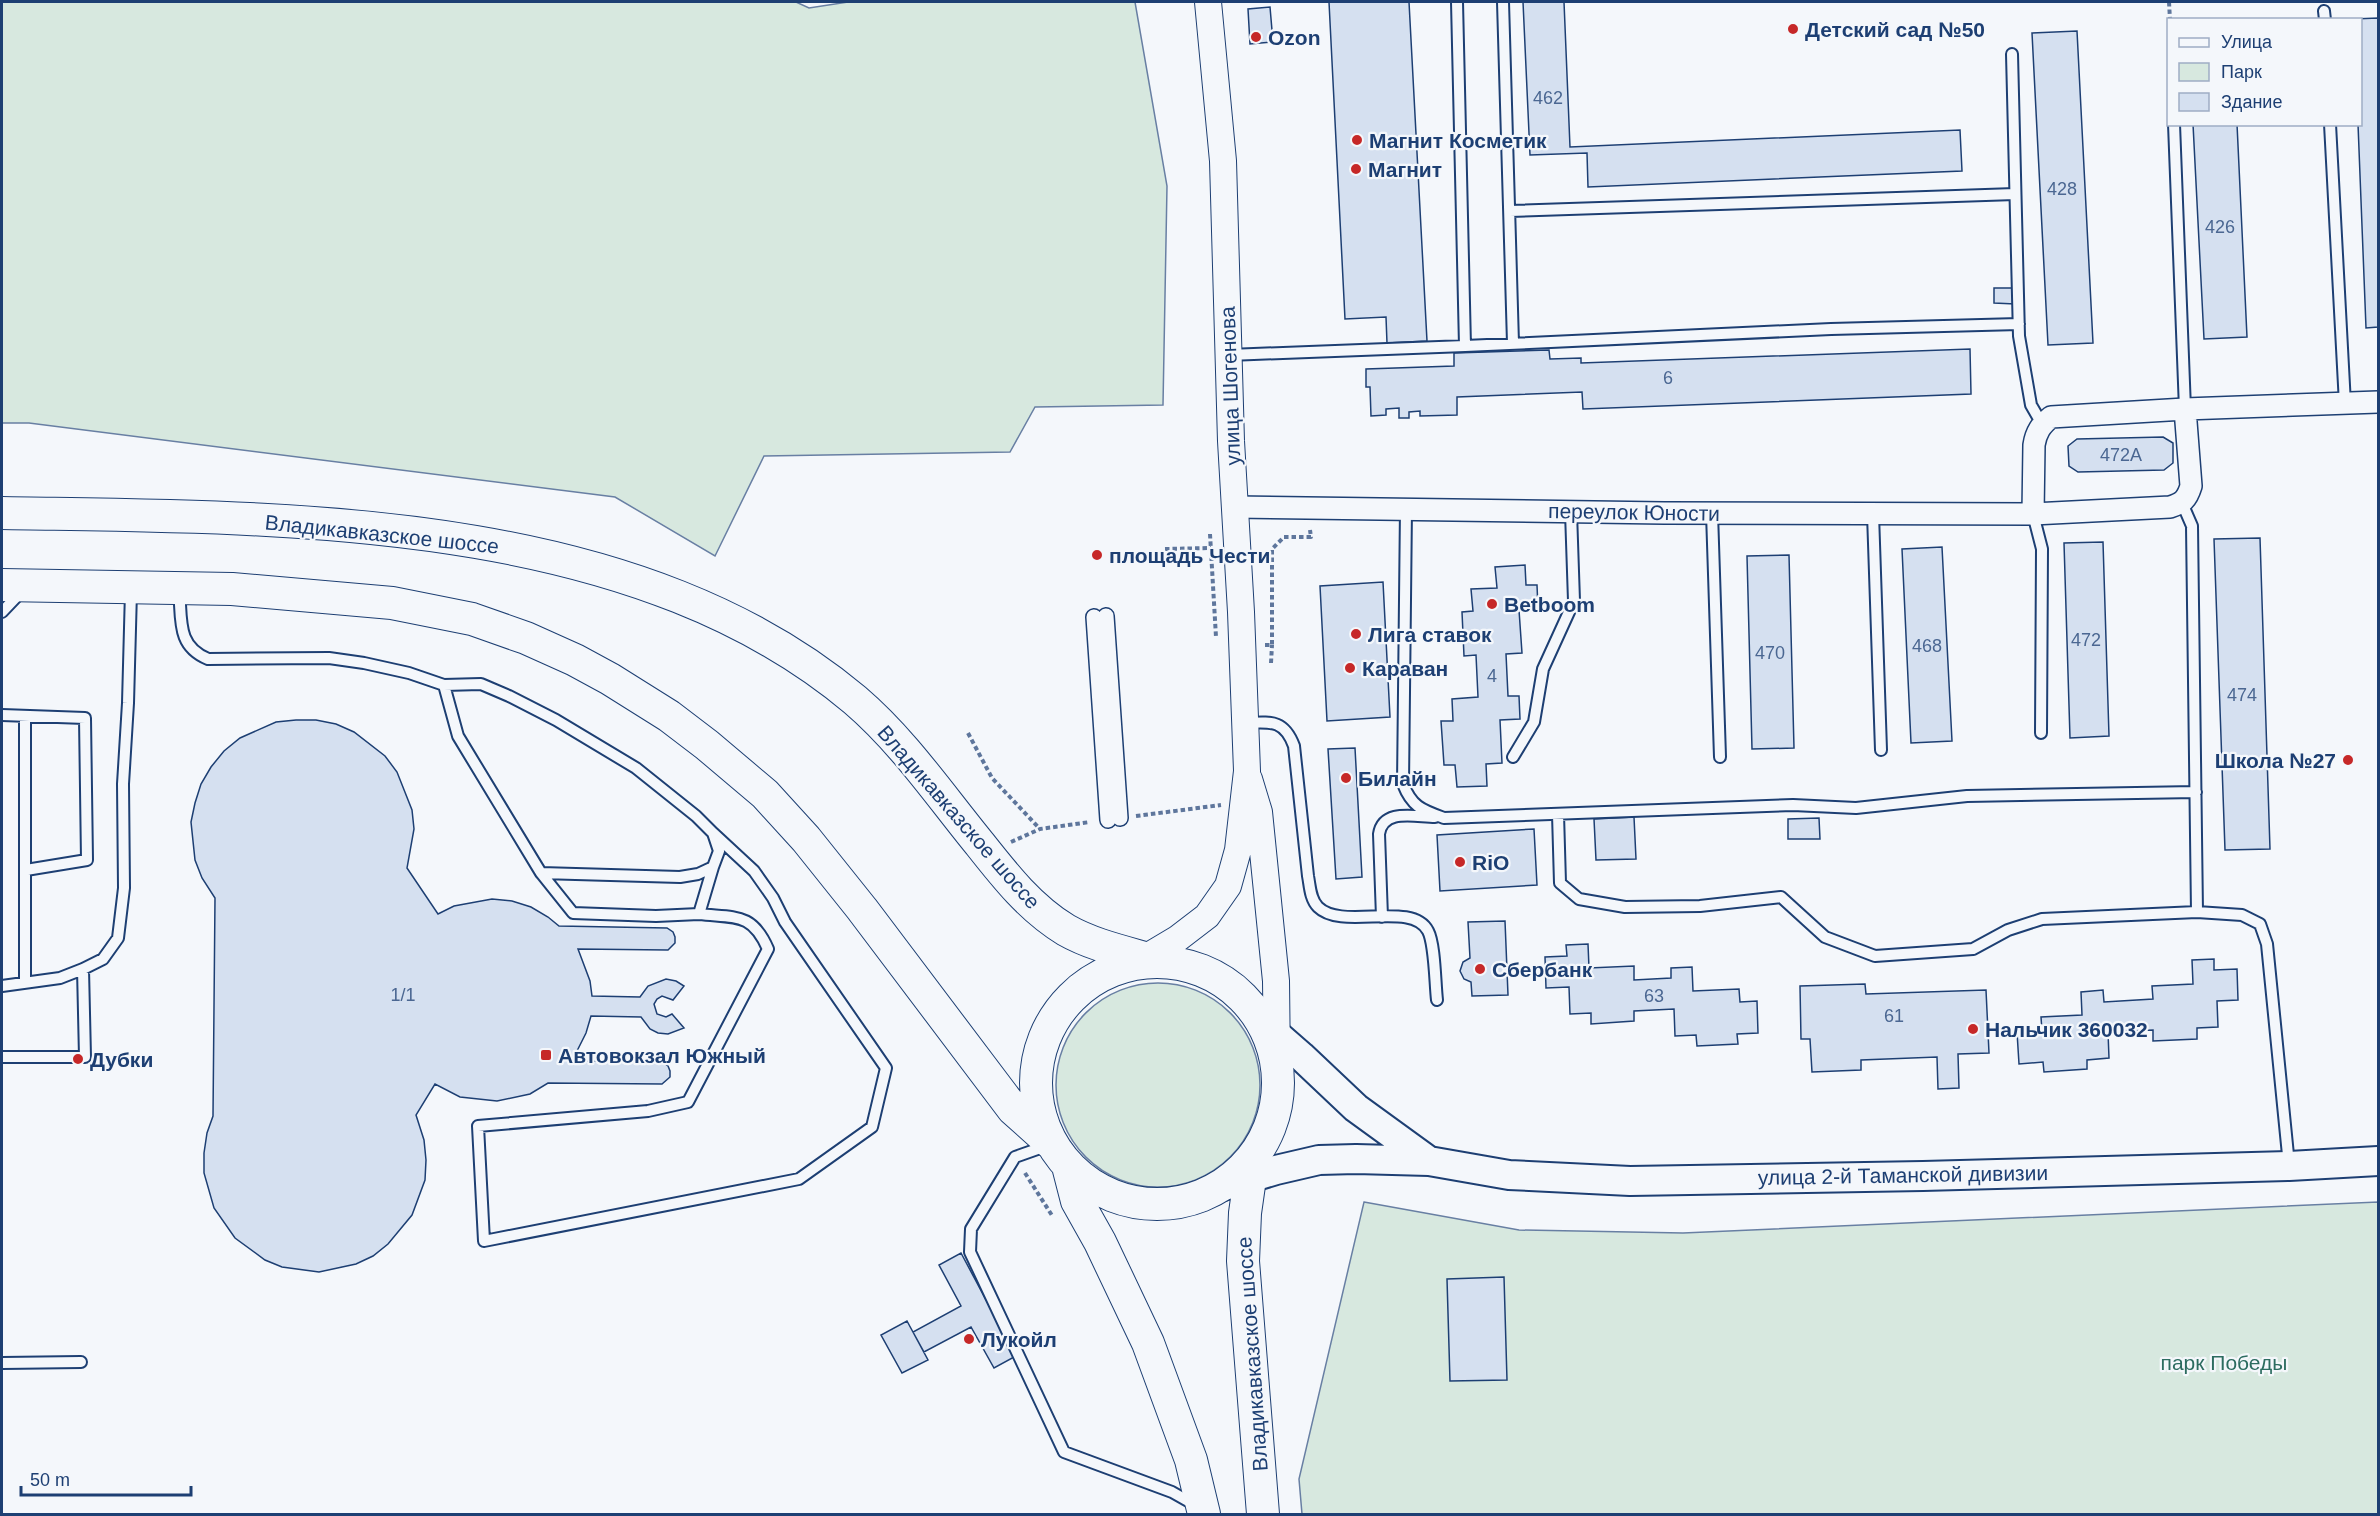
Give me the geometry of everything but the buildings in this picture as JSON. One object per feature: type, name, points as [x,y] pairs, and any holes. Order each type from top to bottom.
[{"type":"main road","name":"Владикавказское шоссе","points":[[2,513],[264,520],[400,532],[536,554],[615,574],[693,603],[788,652],[811,666],[854,699],[909,754],[990,857],[1040,912],[1077,935],[1146,962],[1184,965],[1207,973],[1228,986],[1247,1002],[1269,1029],[1277,1065],[1277,1104],[1252,1168],[1245,1213],[1243,1261],[1263,1515]]},
{"type":"main road","points":[[15,585],[179,588],[339,597],[392,603],[445,612],[501,628],[549,648],[610,679],[669,716],[765,794],[806,839],[1013,1109],[1089,1184],[1114,1196],[1140,1203],[1168,1204],[1195,1199],[1252,1168]]},
{"type":"main road","points":[[1146,962],[1103,975],[1076,993],[1054,1018],[1041,1048],[1036,1081],[1039,1114],[1060,1155],[1077,1201],[1100,1242],[1148,1343],[1191,1460],[1204,1512]]},
{"type":"main road","points":[[1269,1029],[1356,1108],[1429,1161]]},
{"type":"main road","name":"улица 2-й Таманской дивизии","points":[[1252,1168],[1319,1160],[1429,1161],[1509,1175],[1630,1180],[1923,1176],[2289,1166],[2379,1161]]},
{"type":"street","name":"улица Шогенова","points":[[1208,2],[1223,161],[1228,355],[1247,771]]},
{"type":"street","points":[[2033,514],[2034,445],[2042,424],[2051,417],[2185,409],[2379,402]]},
{"type":"street","points":[[2182,503],[2191,486],[2185,409]]},
{"type":"street","name":"переулок Юности","points":[[1235,507],[1571,512],[2033,514],[2170,507],[2182,503]]},
{"type":"street","points":[[1100,616],[1114,819]]},
{"type":"street","points":[[1146,962],[1207,916],[1228,886],[1238,850],[1247,771]]},
{"type":"street","points":[[1247,771],[1259,812],[1276,981],[1269,1029]]},
{"type":"lane","points":[[1457,2],[1466,346]]},
{"type":"lane","points":[[1503,2],[1513,343]]},
{"type":"lane","points":[[2012,54],[2019,324],[2031,405],[2042,424]]},
{"type":"lane","points":[[2174,126],[2185,409]]},
{"type":"lane","points":[[2330,126],[2345,404]]},
{"type":"lane","points":[[1510,211],[2015,194]]},
{"type":"lane","points":[[1228,355],[1831,329],[2019,324]]},
{"type":"lane","points":[[2182,503],[2192,526],[2197,912]]},
{"type":"lane","points":[[1406,508],[1403,784],[1409,799],[1427,812],[1444,818]]},
{"type":"lane","points":[[1513,757],[1534,722],[1543,669],[1574,601],[1571,512]]},
{"type":"lane","points":[[1712,513],[1720,757]]},
{"type":"lane","points":[[1873,514],[1881,750]]},
{"type":"lane","points":[[2033,514],[2042,549],[2041,733]]},
{"type":"lane","points":[[2,612],[15,585]]},
{"type":"lane","points":[[2,986],[60,978],[83,969],[103,959],[118,938],[124,888],[123,784],[132,587]]},
{"type":"lane","points":[[179,588],[183,640],[197,654],[208,658],[329,658],[386,668],[444,685],[481,684],[556,720],[636,768],[696,816],[754,871],[785,922],[886,1068],[872,1127],[799,1179],[484,1241],[478,1126],[648,1112],[688,1102],[768,949],[761,933],[744,919],[699,914],[656,916],[573,913],[541,873],[458,736],[444,685]]},
{"type":"lane","points":[[2,715],[85,718],[87,860],[27,870]]},
{"type":"lane","points":[[25,716],[27,870],[25,983]]},
{"type":"lane","points":[[1245,723],[1273,722],[1286,730],[1291,737],[1294,746],[1308,876],[1316,905],[1326,913],[1338,916],[1415,919],[1426,928],[1437,1000]]},
{"type":"lane","points":[[1382,917],[1379,834],[1382,822],[1390,816],[1444,818],[1793,805],[1856,808],[1967,796],[2196,792]]},
{"type":"lane","points":[[1558,814],[1560,883],[1579,899],[1625,907],[1700,906],[1781,897],[1826,937],[1875,957],[1973,949],[2008,930],[2042,919],[2197,912],[2242,915],[2260,924],[2267,944],[2289,1166]]},
{"type":"lane","points":[[699,914],[719,851],[713,833]]},
{"type":"lane","points":[[541,873],[680,877],[698,874],[713,867]]},
{"type":"lane","points":[[2,1058],[85,1057],[83,969]]},
{"type":"lane","points":[[1060,1155],[1015,1157],[971,1229],[970,1252],[1064,1452],[1172,1492],[1204,1512]]},
{"type":"lane","points":[[2,1363],[81,1362]]},
{"type":"path","points":[[2169,2],[2170,18]]},
{"type":"path","points":[[1271,663],[1272,549],[1284,537],[1311,537],[1310,522]]},
{"type":"path","points":[[1210,525],[1216,645]]},
{"type":"path","points":[[1165,549],[1211,548]]},
{"type":"path","points":[[1261,645],[1272,645]]},
{"type":"path","points":[[968,733],[992,778],[1040,829]]},
{"type":"path","points":[[1011,843],[1040,829],[1224,804]]},
{"type":"path","points":[[1024,1172],[1055,1220]]},
{"type":"green space","points":[[2,2],[796,2],[809,8],[848,2],[1135,2],[1167,186],[1163,405],[1035,407],[1010,452],[764,456],[715,556],[615,497],[29,423],[2,423]]},
{"type":"green space","points":[[1148,983],[1168,983],[1188,987],[1206,995],[1223,1006],[1237,1020],[1256,1055],[1260,1085],[1256,1115],[1248,1133],[1237,1150],[1223,1164],[1188,1183],[1168,1187],[1148,1187],[1128,1183],[1110,1175],[1093,1164],[1079,1150],[1060,1115],[1056,1095],[1056,1075],[1060,1055],[1068,1037],[1079,1020],[1093,1006],[1128,987]]},
{"type":"green space","name":"парк Победы","points":[[1364,1202],[1519,1230],[1683,1233],[2378,1202],[2378,1514],[1302,1514],[1299,1479]]},
{"type":"place","name":"Детский сад №50","points":[[1793,29]]},
{"type":"place","name":"Ozon","points":[[1256,37]]},
{"type":"place","name":"Магнит Косметик","points":[[1357,140]]},
{"type":"place","name":"Магнит","points":[[1356,169]]},
{"type":"place","name":"площадь Чести","points":[[1097,555]]},
{"type":"place","name":"Betboom","points":[[1492,604]]},
{"type":"place","name":"Лига ставок","points":[[1356,634]]},
{"type":"place","name":"Караван","points":[[1350,668]]},
{"type":"place","name":"Школа №27","points":[[2348,760]]},
{"type":"place","name":"Билайн","points":[[1346,778]]},
{"type":"place","name":"RiO","points":[[1460,862]]},
{"type":"place","name":"Сбербанк","points":[[1480,969]]},
{"type":"place","name":"Нальчик 360032","points":[[1973,1029]]},
{"type":"place","name":"Автовокзал Южный","points":[[546,1055]]},
{"type":"place","name":"Дубки","points":[[78,1059]]},
{"type":"place","name":"Лукойл","points":[[969,1339]]}]
